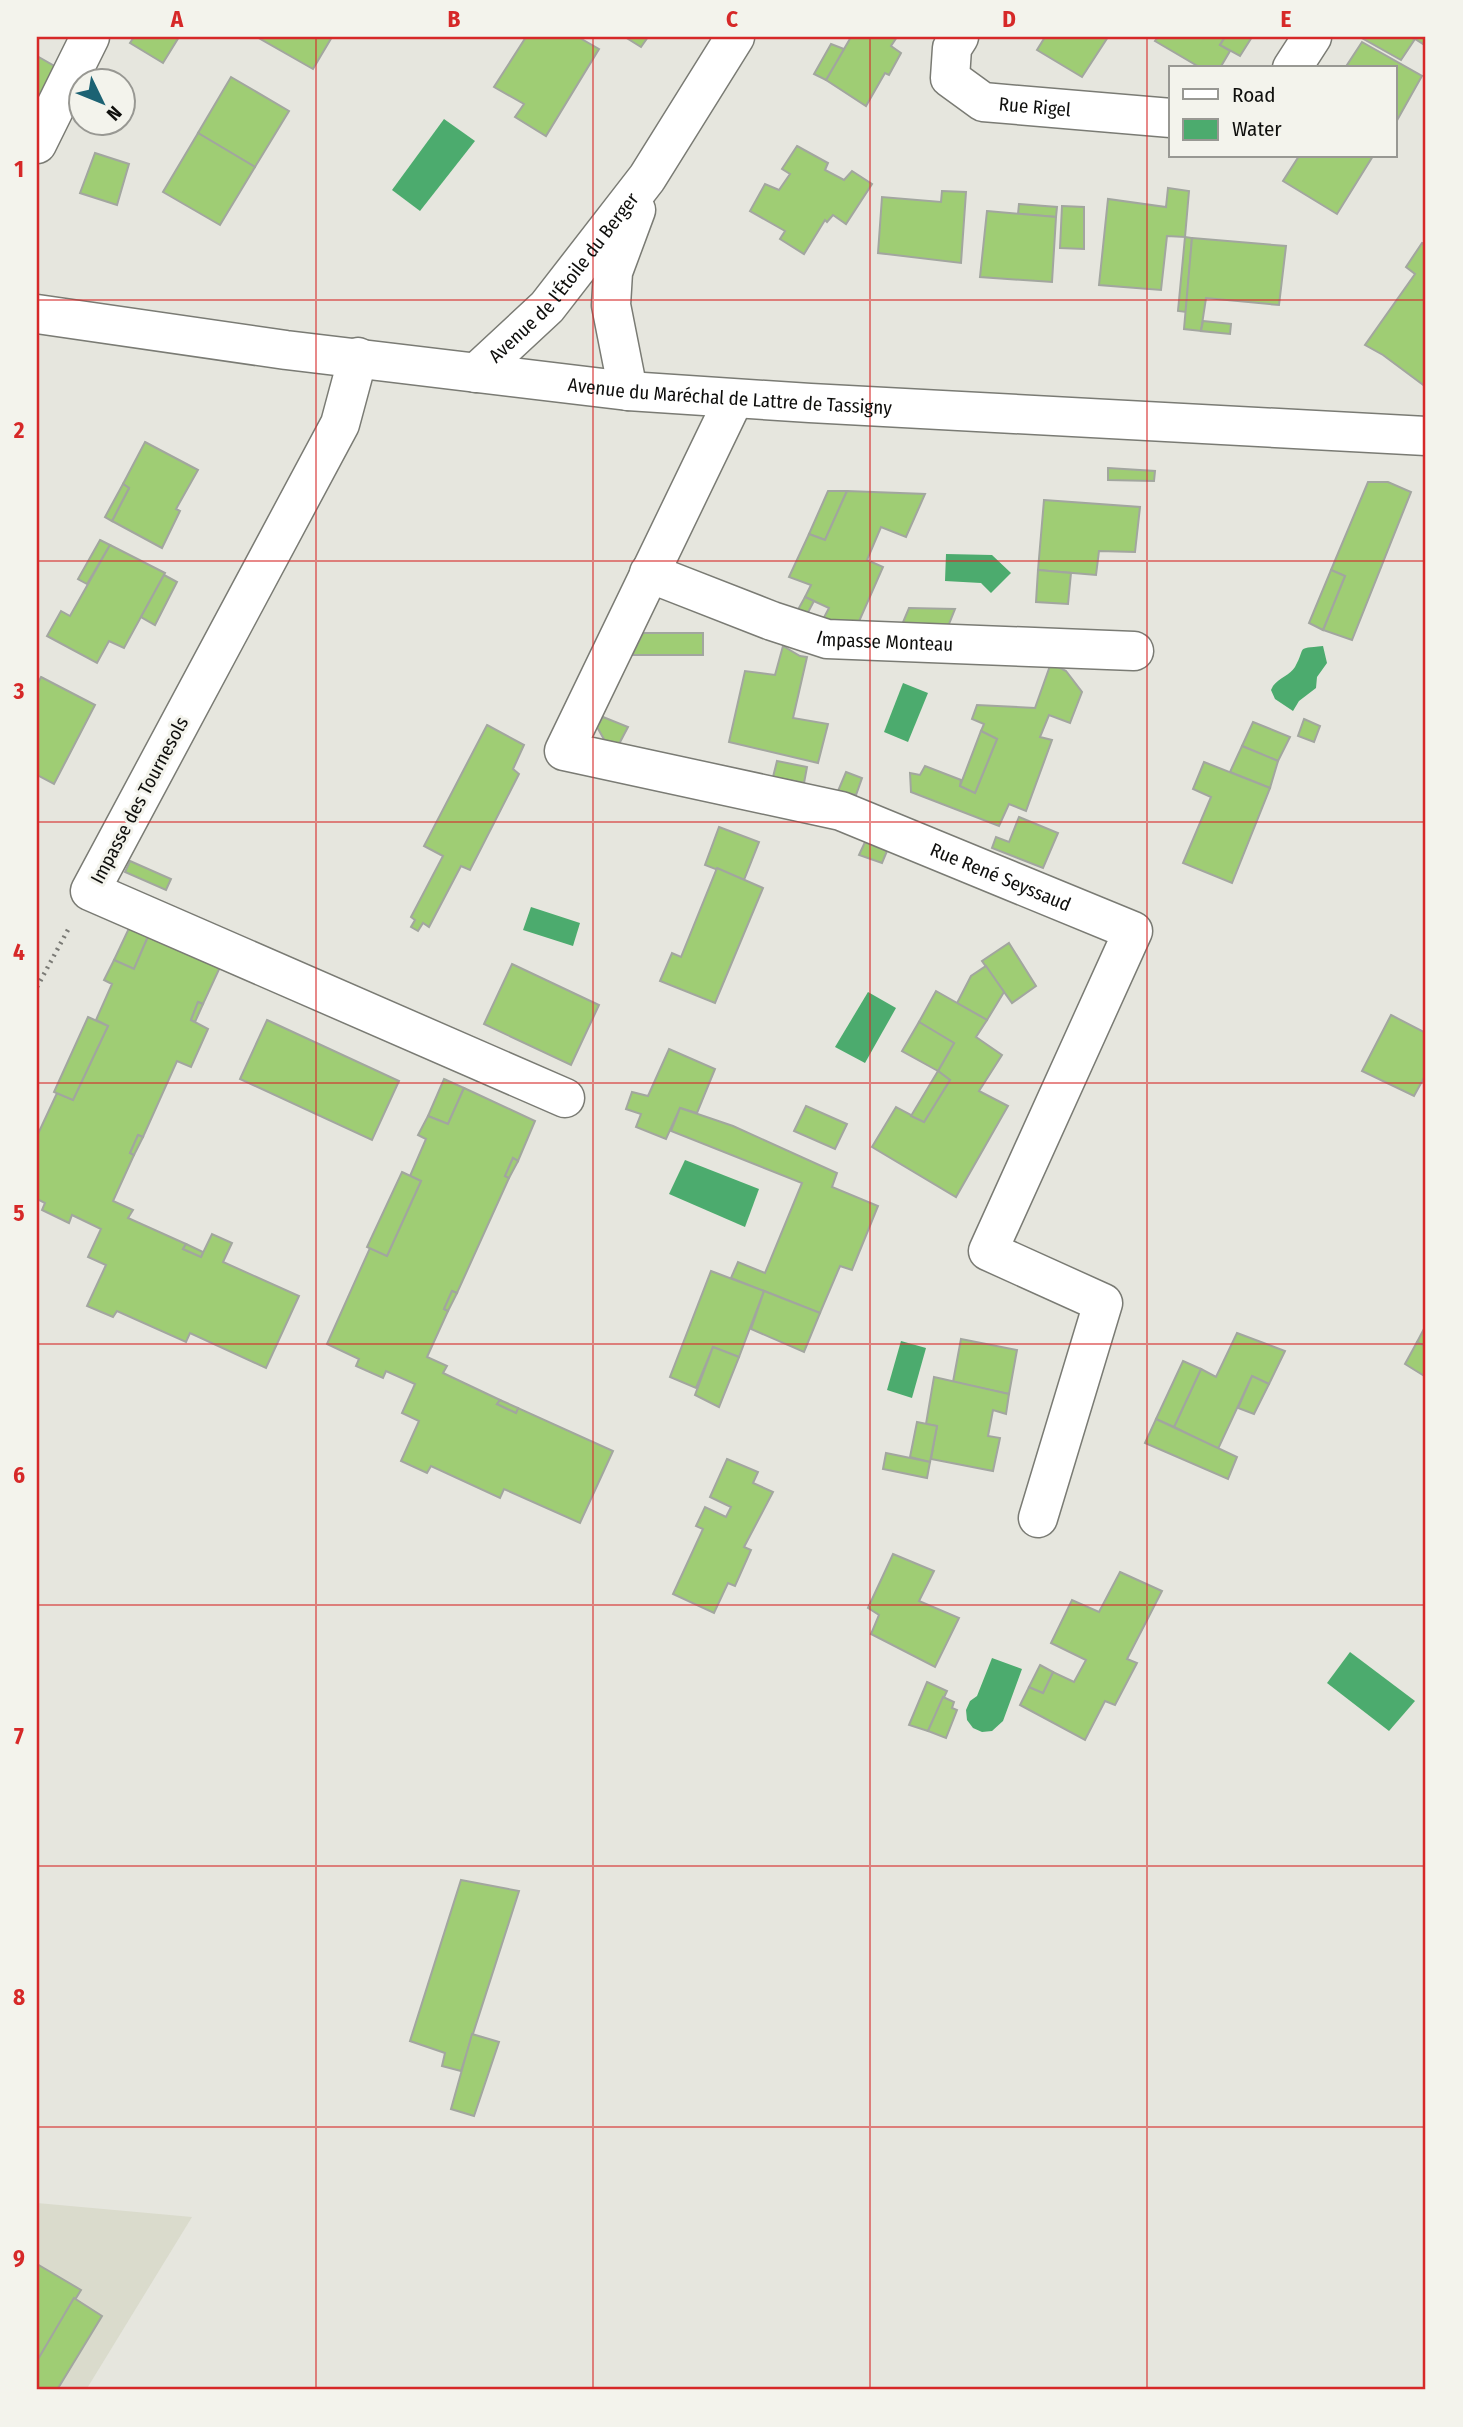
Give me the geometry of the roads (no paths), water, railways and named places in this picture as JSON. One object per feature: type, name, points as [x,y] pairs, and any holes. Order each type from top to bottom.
[{"type":"street","points":[[37,144],[90,37]]},
{"type":"street","name":"Avenue de l'Étoile du Berger","points":[[476,373],[547,306],[647,178],[735,37]]},
{"type":"street","name":"Rue Rigel","points":[[959,37],[952,48],[950,78],[984,102],[1169,118]]},
{"type":"street","points":[[1293,66],[1312,37]]},
{"type":"street","name":"Avenue de l'Étoile du Berger","points":[[628,391],[611,305],[614,272],[647,178]]},
{"type":"street","name":"Avenue du Maréchal de Lattre de Tassigny","points":[[37,314],[273,348],[628,391],[1426,436]]},
{"type":"street","name":"Impasse des Tournesols","points":[[358,357],[340,424],[90,891],[565,1098]]},
{"type":"street","name":"Rue René Seyssaud","points":[[734,398],[564,751],[841,811],[1133,931],[988,1251],[1103,1303],[1038,1518]]},
{"type":"street","name":"Impasse Monteau","points":[[649,573],[772,621],[827,639],[1134,651]]},
{"type":"water","points":[[444,119],[475,141],[420,211],[392,190]]},
{"type":"water","points":[[946,554],[992,555],[1011,573],[991,593],[981,583],[945,581]]},
{"type":"water","points":[[1323,646],[1327,663],[1317,677],[1316,688],[1299,701],[1293,711],[1275,699],[1271,690],[1275,683],[1293,670],[1303,650]]},
{"type":"water","points":[[903,683],[928,693],[908,742],[884,732]]},
{"type":"water","points":[[531,907],[580,923],[573,946],[523,930]]},
{"type":"water","points":[[868,992],[896,1008],[865,1063],[835,1047]]},
{"type":"water","points":[[685,1160],[759,1189],[745,1227],[669,1194]]},
{"type":"water","points":[[901,1341],[926,1348],[912,1398],[887,1390]]},
{"type":"water","points":[[1350,1652],[1415,1701],[1389,1731],[1327,1683]]},
{"type":"water","points":[[992,1658],[1022,1669],[1003,1721],[992,1731],[982,1732],[973,1728],[967,1720],[966,1710],[970,1701],[977,1696]]}]
